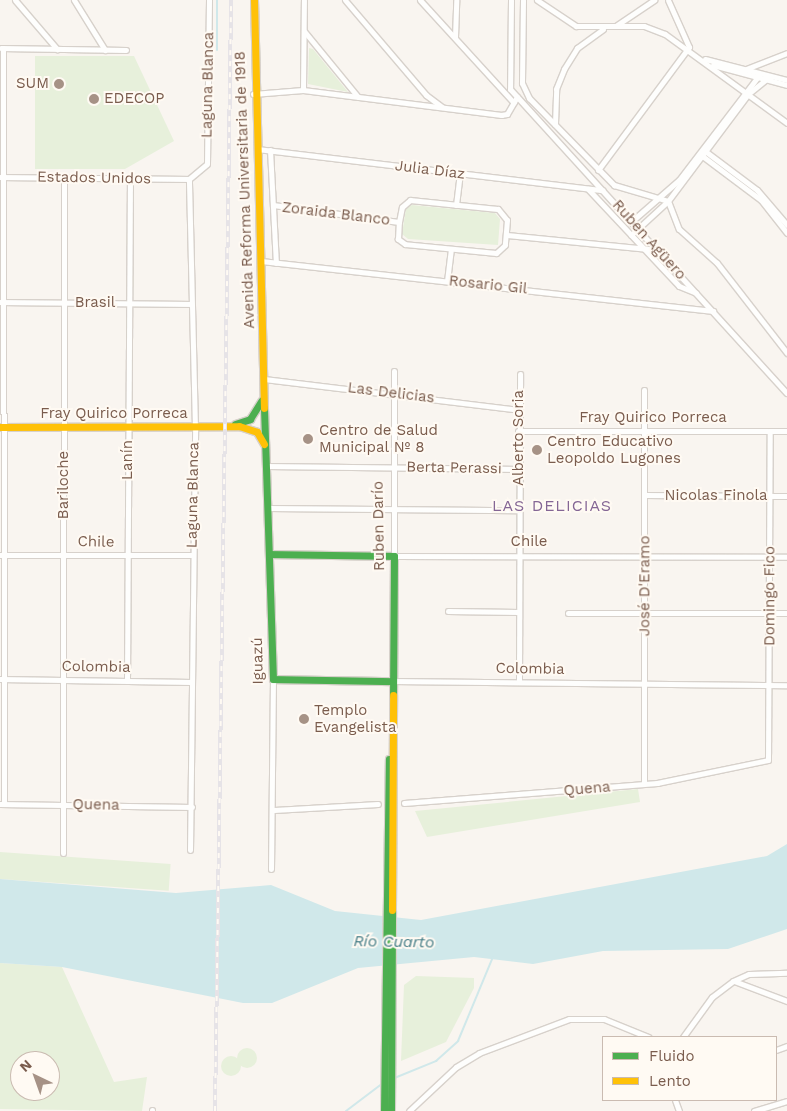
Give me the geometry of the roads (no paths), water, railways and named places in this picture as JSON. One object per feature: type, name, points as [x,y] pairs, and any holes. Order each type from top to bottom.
[{"type":"main road","name":"Avenida Reforma Universitaria de 1918","points":[[254,0],[253,94],[262,261],[264,378]]},
{"type":"main road","points":[[264,378],[263,399],[266,428]]},
{"type":"main road","points":[[263,399],[253,417],[254,430],[268,451]]},
{"type":"main road","points":[[253,417],[265,417]]},
{"type":"main road","name":"Fray Quirico Porreca","points":[[227,427],[253,417]]},
{"type":"main road","name":"Fray Quirico Porreca","points":[[1,427],[227,427],[254,430],[266,428]]},
{"type":"main road","name":"Iguazú","points":[[266,428],[273,679]]},
{"type":"main road","name":"Chile","points":[[270,554],[394,556]]},
{"type":"main road","name":"Ruben Darío","points":[[389,836],[394,556]]},
{"type":"main road","name":"Colombia","points":[[273,679],[392,681]]},
{"type":"main road","points":[[384,1111],[389,836]]},
{"type":"main road","points":[[389,836],[391,1111]]},
{"type":"street","points":[[15,0],[58,49]]},
{"type":"street","points":[[74,0],[105,50]]},
{"type":"street","name":"Laguna Blanca","points":[[190,850],[195,428],[189,179],[207,164],[208,0]]},
{"type":"street","points":[[303,90],[304,0]]},
{"type":"street","points":[[345,0],[426,95],[442,107]]},
{"type":"street","points":[[420,0],[514,103]]},
{"type":"street","points":[[455,38],[456,0]]},
{"type":"street","name":"Ruben Agüero","points":[[511,0],[510,89],[698,293],[787,393]]},
{"type":"street","points":[[523,0],[522,82],[529,98],[598,170],[620,188],[665,199]]},
{"type":"street","points":[[537,0],[571,24],[604,28],[644,26],[689,47],[787,123]]},
{"type":"street","points":[[612,27],[631,19],[654,0]]},
{"type":"street","points":[[668,0],[689,47]]},
{"type":"street","points":[[555,125],[556,89],[564,69],[577,48],[604,28]]},
{"type":"street","points":[[304,30],[358,97]]},
{"type":"street","points":[[598,170],[689,47]]},
{"type":"street","points":[[2,804],[2,48],[126,50]]},
{"type":"street","points":[[736,71],[787,53]]},
{"type":"street","points":[[702,58],[744,69],[758,75]]},
{"type":"street","points":[[710,64],[758,75],[787,85]]},
{"type":"street","points":[[631,235],[665,199],[758,75]]},
{"type":"street","points":[[746,93],[768,78],[787,80]]},
{"type":"street","points":[[253,94],[303,90],[501,115],[508,114],[517,97]]},
{"type":"street","name":"Julia Díaz","points":[[257,149],[603,190]]},
{"type":"street","points":[[270,150],[276,263]]},
{"type":"street","points":[[702,152],[764,196],[787,225]]},
{"type":"street","points":[[702,152],[761,200],[787,233]]},
{"type":"street","points":[[456,205],[460,174]]},
{"type":"street","name":"Estados Unidos","points":[[2,177],[64,176],[189,179]]},
{"type":"street","name":"Bariloche","points":[[63,852],[65,804],[63,680],[64,176]]},
{"type":"street","name":"Lanín","points":[[126,681],[130,179]]},
{"type":"street","points":[[588,188],[679,286],[698,293]]},
{"type":"street","points":[[632,221],[665,199]]},
{"type":"street","points":[[665,199],[679,228],[717,263],[787,353]]},
{"type":"street","name":"Zoraida Blanco","points":[[410,200],[456,205],[504,213],[507,234],[496,253],[451,250],[401,242],[399,222],[402,207],[410,200]]},
{"type":"street","name":"Zoraida Blanco","points":[[273,206],[399,222]]},
{"type":"street","points":[[507,234],[658,250]]},
{"type":"street","points":[[447,281],[451,250]]},
{"type":"street","name":"Rosario Gil","points":[[262,261],[714,311]]},
{"type":"street","name":"Brasil","points":[[2,302],[191,304]]},
{"type":"street","name":"Ruben Darío","points":[[394,371],[392,466],[394,556]]},
{"type":"street","name":"Alberto Soria","points":[[519,682],[517,555],[520,374]]},
{"type":"street","name":"Las Delicias","points":[[264,378],[518,410]]},
{"type":"street","name":"José D'Eramo","points":[[644,390],[644,783]]},
{"type":"street","name":"Domingo Fico","points":[[768,760],[770,431]]},
{"type":"street","name":"Fray Quirico Porreca","points":[[518,432],[787,431]]},
{"type":"street","name":"Berta Perassi","points":[[268,466],[519,469]]},
{"type":"street","name":"Nicolas Finola","points":[[645,495],[787,496]]},
{"type":"street","points":[[269,508],[393,507],[519,510]]},
{"type":"street","name":"Chile","points":[[2,555],[192,555]]},
{"type":"street","name":"Chile","points":[[394,556],[517,555],[787,558]]},
{"type":"street","points":[[448,611],[518,612]]},
{"type":"street","points":[[568,613],[787,613]]},
{"type":"street","name":"Colombia","points":[[2,679],[191,682]]},
{"type":"street","name":"Iguazú","points":[[271,869],[274,810],[273,679]]},
{"type":"street","name":"Colombia","points":[[392,681],[787,684]]},
{"type":"street","name":"Quena","points":[[404,803],[644,783],[768,760]]},
{"type":"street","name":"Quena","points":[[2,804],[192,807]]},
{"type":"street","points":[[274,810],[378,804]]},
{"type":"street","points":[[684,1036],[712,997],[733,981],[749,974],[787,973]]},
{"type":"street","points":[[733,981],[787,1001]]},
{"type":"street","points":[[409,1111],[456,1067],[479,1053],[569,1019],[604,1019],[646,1036]]},
{"type":"street","points":[[754,1111],[787,1101]]},
{"type":"water","name":"Río Cuarto","points":[[787,844],[787,929],[728,949],[603,951],[533,964],[474,957],[358,968],[272,1003],[243,1003],[62,967],[0,963],[0,879],[176,893],[271,885],[335,911],[421,920],[767,856]]},
{"type":"waterway","points":[[217,0],[217,50]]},
{"type":"waterway","points":[[392,1079],[436,1061],[458,1041],[493,957]]},
{"type":"waterway","points":[[346,1111],[383,1083]]},
{"type":"railway","points":[[215,1111],[231,0]]},
{"type":"place","name":"SUM","points":[[59,84]]},
{"type":"place","name":"EDECOP","points":[[94,99]]},
{"type":"place","name":"Centro de Salud Municipal Nº 8","points":[[308,439]]},
{"type":"place","name":"Centro Educativo Leopoldo Lugones","points":[[537,450]]},
{"type":"place","name":"Templo Evangelista","points":[[304,719]]},
{"type":"district","name":"LAS DELICIAS","points":[[552,506]]}]
